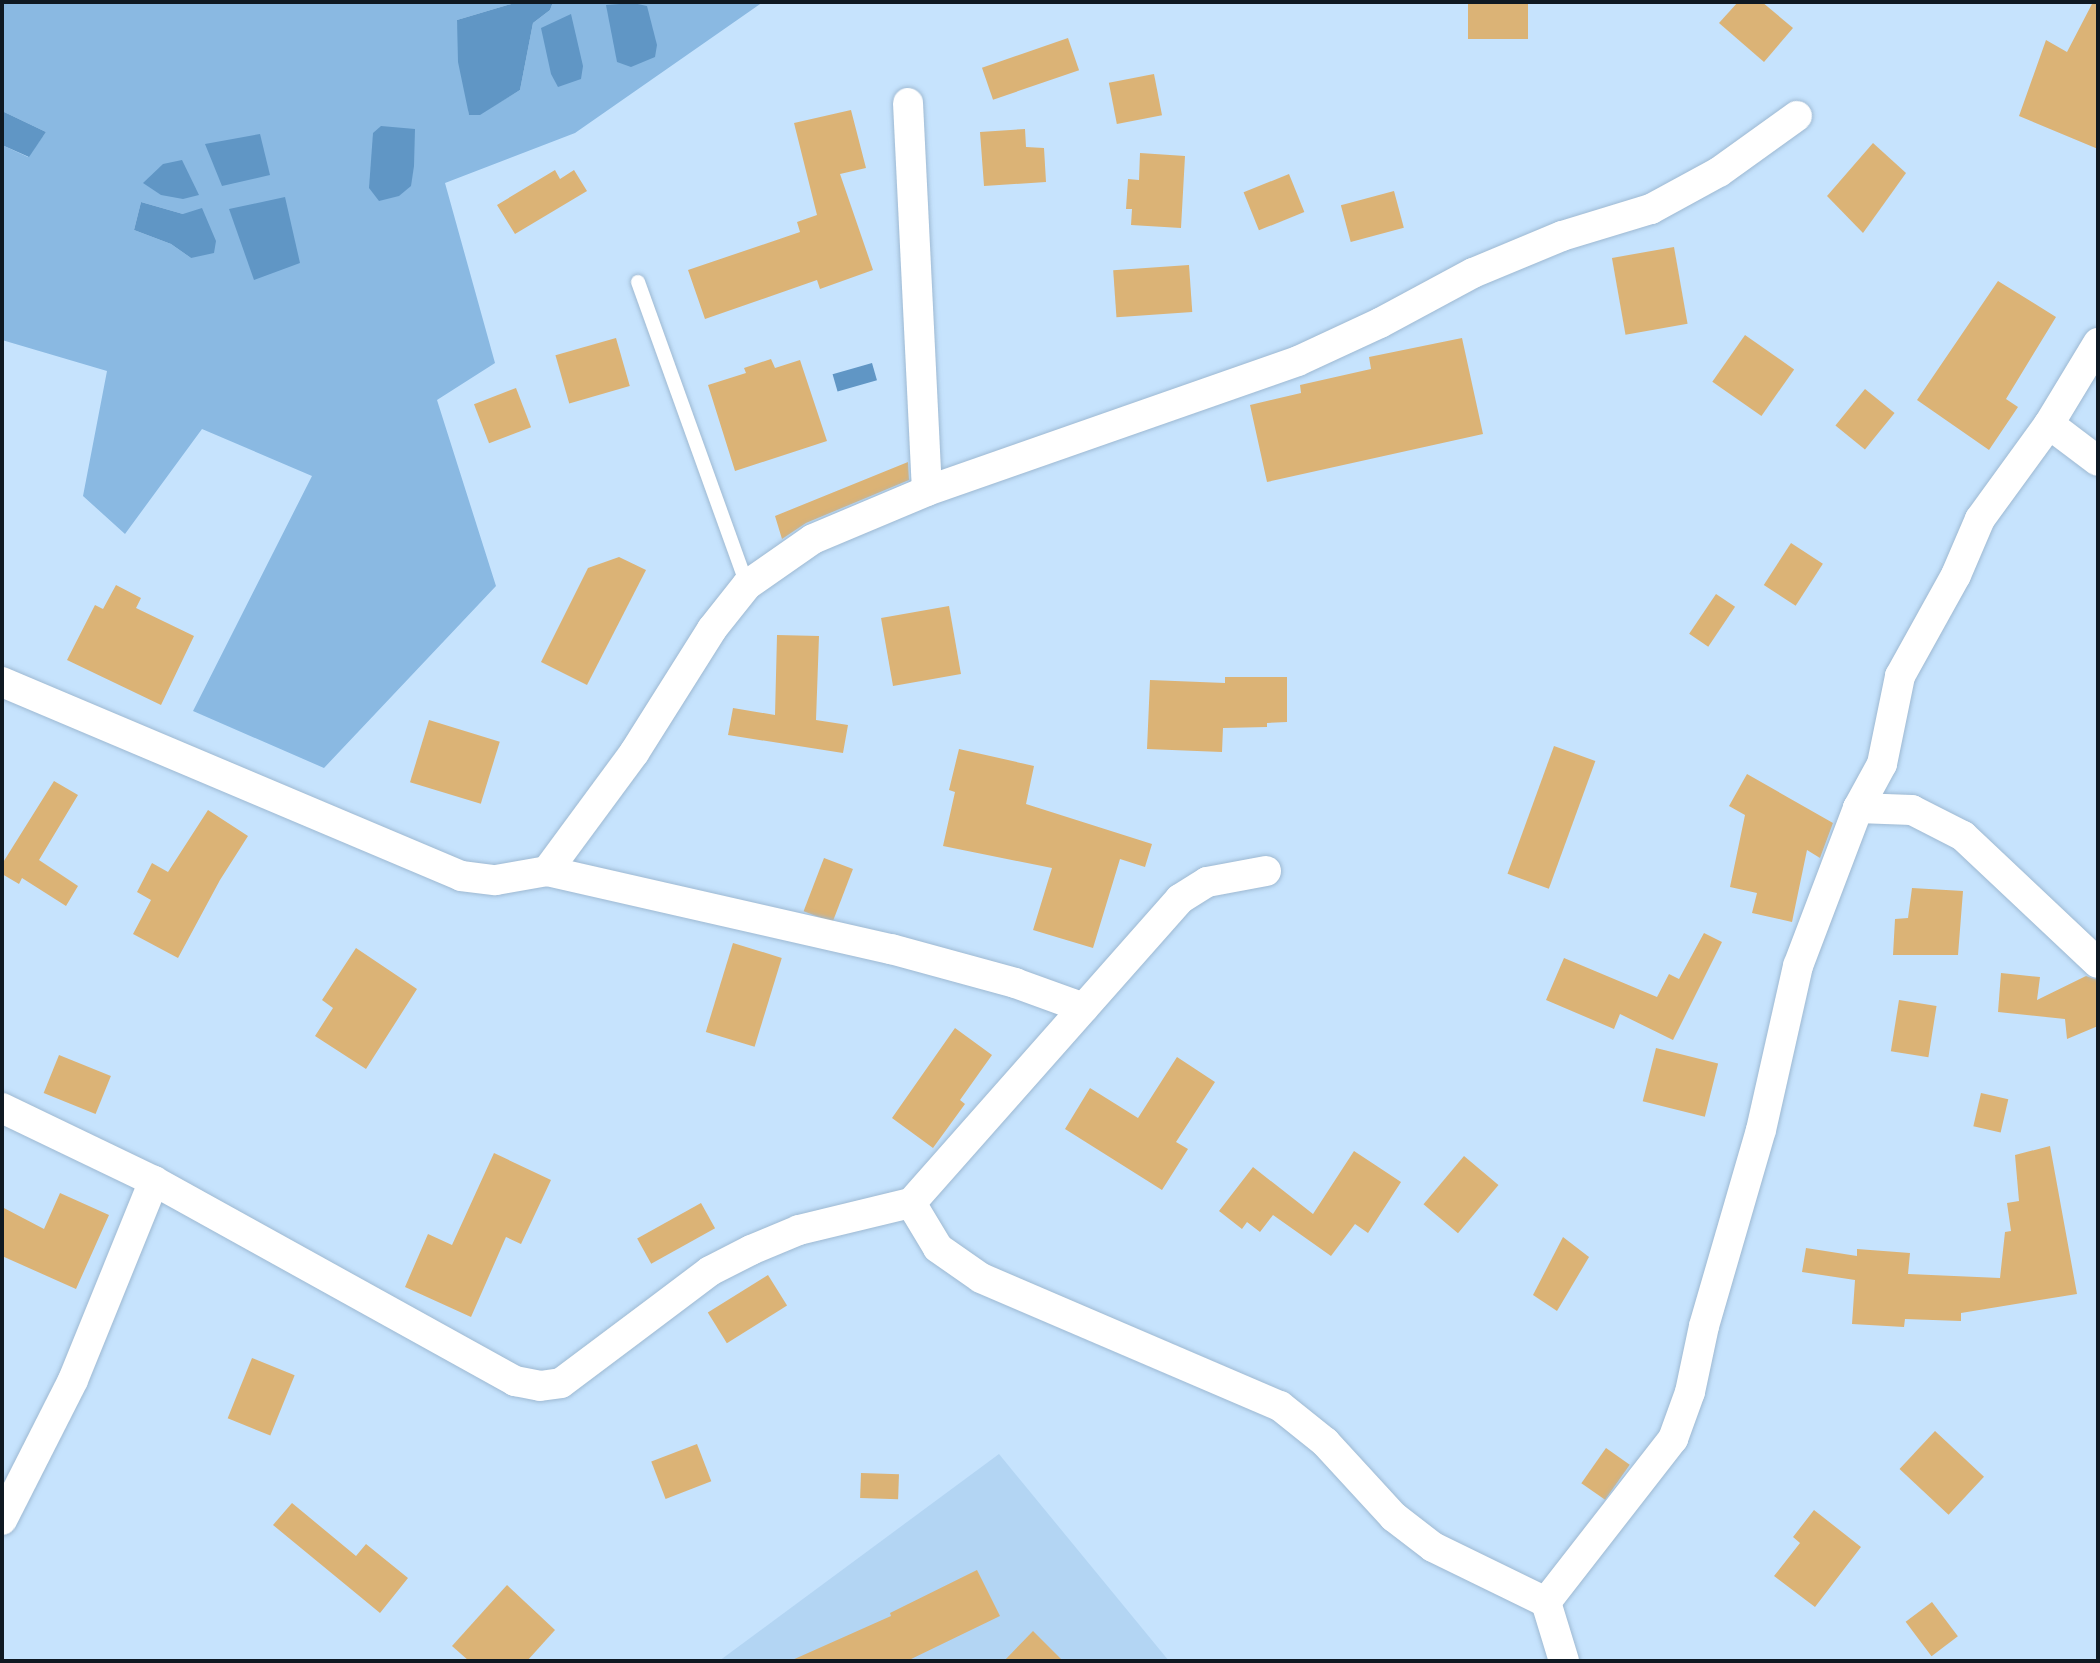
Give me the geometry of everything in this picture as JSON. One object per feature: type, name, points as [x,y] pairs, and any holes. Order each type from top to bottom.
[{"type":"street","points":[[908,103],[927,491]]},
{"type":"street","points":[[547,871],[634,753],[712,629],[747,585],[813,539],[927,491],[1298,361],[1380,323],[1472,274],[1562,236],[1651,209],[1719,172],[1797,116]]},
{"type":"street","points":[[1546,1602],[1673,1439],[1689,1392],[1704,1326],[1773,1086],[1798,966],[1858,808],[1882,764],[1900,676],[1956,575],[1980,519],[2049,424],[2098,343]]},
{"type":"street","points":[[2049,424],[2098,461]]},
{"type":"street","points":[[2,682],[461,876],[496,880],[547,871],[891,949],[1015,983],[1084,1008]]},
{"type":"street","points":[[1858,808],[1912,810],[1963,836],[2098,963]]},
{"type":"street","points":[[2,1108],[154,1181],[515,1381],[540,1385],[561,1382],[710,1271],[751,1250],[799,1230],[911,1203],[1180,899],[1207,882],[1266,871]]},
{"type":"street","points":[[2,1520],[73,1380],[110,1295],[154,1181]]},
{"type":"street","points":[[911,1203],[938,1248],[981,1278],[1280,1406],[1325,1442],[1394,1517],[1433,1547],[1546,1602],[1564,1661]]},
{"type":"lane","points":[[638,282],[747,585]]},
{"type":"shaded area","points":[[2,2],[518,2],[457,20],[469,115],[480,114],[520,90],[533,23],[550,10],[553,2],[763,2],[575,133],[445,183],[495,363],[437,400],[496,586],[324,768],[193,711],[312,476],[202,429],[125,534],[83,496],[107,371],[2,340],[2,145],[28,157],[46,132],[2,111]],"holes":[[[141,202],[183,214],[191,258],[171,244],[134,230]]]},
{"type":"shaded area","points":[[518,2],[553,2],[550,10],[533,23],[520,90],[480,115],[469,115],[458,62],[457,20]]},
{"type":"shaded area","points":[[633,3],[647,6],[657,45],[655,57],[631,67],[617,62],[606,5]]},
{"type":"shaded area","points":[[571,14],[583,66],[581,79],[558,87],[551,74],[541,28]]},
{"type":"shaded area","points":[[2,111],[46,132],[29,157],[2,145]]},
{"type":"shaded area","points":[[381,126],[415,129],[411,186],[399,196],[379,201],[369,188],[373,133]]},
{"type":"shaded area","points":[[260,134],[270,175],[222,186],[205,144]]},
{"type":"shaded area","points":[[182,160],[199,195],[183,199],[161,195],[143,183],[163,164]]},
{"type":"shaded area","points":[[285,197],[300,263],[254,280],[229,209]]},
{"type":"shaded area","points":[[141,202],[183,214],[202,208],[216,241],[214,253],[191,258],[171,244],[134,230]]},
{"type":"shaded area","points":[[872,363],[877,380],[838,392],[833,374]]},
{"type":"shaded area","points":[[999,1454],[1169,1661],[719,1661]]},
{"type":"building","points":[[1468,2],[1528,2],[1528,39],[1468,39]]},
{"type":"building","points":[[1738,2],[1762,2],[1793,28],[1764,62],[1719,23]]},
{"type":"building","points":[[2093,2],[2098,2],[2098,149],[2019,116],[2046,40],[2067,52]]},
{"type":"building","points":[[1068,38],[1079,70],[993,100],[982,68]]},
{"type":"building","points":[[1154,74],[1162,115],[1117,124],[1109,83]]},
{"type":"building","points":[[851,110],[866,168],[840,174],[873,270],[820,289],[817,280],[705,319],[688,270],[800,232],[797,222],[817,215],[794,123]]},
{"type":"building","points":[[1025,129],[1026,147],[1044,148],[1046,182],[984,186],[980,132]]},
{"type":"building","points":[[1873,143],[1906,173],[1863,233],[1827,196]]},
{"type":"building","points":[[1140,153],[1185,156],[1181,228],[1131,225],[1132,209],[1126,209],[1128,179],[1139,180]]},
{"type":"building","points":[[555,170],[560,179],[574,170],[587,191],[515,234],[497,205]]},
{"type":"building","points":[[1289,174],[1304,212],[1259,230],[1244,192]]},
{"type":"building","points":[[1394,191],[1404,228],[1351,242],[1341,205]]},
{"type":"building","points":[[1674,247],[1688,324],[1626,335],[1612,258]]},
{"type":"building","points":[[1189,265],[1192,312],[1116,317],[1113,270]]},
{"type":"building","points":[[1998,281],[2056,317],[2006,399],[2018,407],[1989,450],[1917,400]]},
{"type":"building","points":[[1745,335],[1794,369],[1761,416],[1712,382]]},
{"type":"building","points":[[616,338],[630,386],[569,403],[555,355]]},
{"type":"building","points":[[1462,338],[1483,434],[1267,482],[1250,405],[1301,393],[1300,385],[1371,369],[1369,357]]},
{"type":"building","points":[[771,359],[775,368],[800,360],[827,441],[735,471],[708,385],[746,373],[744,368]]},
{"type":"building","points":[[516,388],[531,427],[489,443],[474,404]]},
{"type":"building","points":[[1865,389],[1895,413],[1865,449],[1835,426]]},
{"type":"building","points":[[908,462],[909,480],[806,523],[782,539],[775,516]]},
{"type":"building","points":[[1791,543],[1823,564],[1796,606],[1764,585]]},
{"type":"building","points":[[619,557],[646,570],[587,685],[541,662],[588,568]]},
{"type":"building","points":[[116,585],[141,598],[136,608],[194,636],[161,705],[67,660],[95,605],[103,609]]},
{"type":"building","points":[[1716,594],[1735,607],[1708,647],[1689,634]]},
{"type":"building","points":[[949,606],[961,674],[893,686],[881,618]]},
{"type":"building","points":[[777,635],[819,636],[816,720],[848,725],[843,753],[728,735],[733,708],[775,715]]},
{"type":"building","points":[[1225,677],[1287,677],[1287,722],[1267,723],[1267,727],[1223,728],[1222,752],[1147,749],[1150,680],[1225,683]]},
{"type":"building","points":[[429,720],[500,742],[481,804],[410,782]]},
{"type":"building","points":[[1554,746],[1595,761],[1549,889],[1507,874]]},
{"type":"building","points":[[959,749],[1034,766],[1026,804],[1152,844],[1145,867],[1120,859],[1093,948],[1033,930],[1052,868],[943,846],[955,792],[949,790]]},
{"type":"building","points":[[1747,774],[1833,823],[1820,858],[1807,850],[1792,922],[1752,913],[1757,893],[1730,887],[1745,815],[1729,806]]},
{"type":"building","points":[[54,781],[78,795],[39,860],[78,886],[66,906],[22,878],[19,884],[2,874],[2,864]]},
{"type":"building","points":[[208,810],[248,836],[220,880],[178,958],[133,934],[151,900],[137,892],[152,863],[168,872]]},
{"type":"building","points":[[824,858],[853,869],[833,922],[804,911]]},
{"type":"building","points":[[1912,888],[1963,891],[1958,955],[1893,955],[1895,919],[1908,918]]},
{"type":"building","points":[[1704,933],[1722,942],[1673,1040],[1620,1014],[1614,1029],[1546,1000],[1564,958],[1657,997],[1669,974],[1679,979]]},
{"type":"building","points":[[733,943],[782,958],[755,1047],[706,1032]]},
{"type":"building","points":[[356,948],[417,989],[366,1069],[315,1036],[333,1008],[322,1000]]},
{"type":"building","points":[[2001,973],[2040,977],[2037,1000],[2086,976],[2098,980],[2098,1026],[2067,1039],[2065,1019],[1998,1012]]},
{"type":"building","points":[[1899,1000],[1937,1006],[1928,1057],[1891,1051]]},
{"type":"building","points":[[955,1028],[992,1055],[960,1100],[965,1104],[933,1148],[892,1118]]},
{"type":"building","points":[[1656,1048],[1718,1063],[1705,1117],[1643,1101]]},
{"type":"building","points":[[59,1055],[111,1076],[96,1114],[44,1093]]},
{"type":"building","points":[[1177,1057],[1215,1082],[1176,1142],[1188,1149],[1162,1190],[1065,1129],[1090,1088],[1138,1118]]},
{"type":"building","points":[[1981,1093],[2008,1099],[2001,1132],[1973,1126]]},
{"type":"building","points":[[2050,1146],[2077,1294],[1961,1313],[1961,1321],[1905,1319],[1904,1327],[1852,1324],[1855,1280],[1802,1272],[1806,1248],[1857,1256],[1857,1249],[1910,1253],[1908,1274],[2000,1278],[2005,1232],[2011,1231],[2007,1203],[2019,1201],[2015,1155]]},
{"type":"building","points":[[1354,1151],[1401,1182],[1368,1233],[1355,1224],[1331,1256],[1273,1215],[1260,1232],[1247,1222],[1242,1229],[1219,1211],[1253,1167],[1313,1214]]},
{"type":"building","points":[[494,1153],[551,1180],[521,1244],[506,1237],[471,1317],[405,1287],[428,1234],[452,1245]]},
{"type":"building","points":[[1464,1156],[1498,1185],[1458,1233],[1424,1204]]},
{"type":"building","points":[[60,1193],[109,1215],[76,1289],[2,1256],[2,1207],[44,1229]]},
{"type":"building","points":[[701,1203],[715,1228],[651,1264],[637,1238]]},
{"type":"building","points":[[1563,1237],[1589,1257],[1557,1311],[1533,1295]]},
{"type":"building","points":[[768,1275],[787,1306],[727,1343],[708,1313]]},
{"type":"building","points":[[252,1358],[295,1375],[270,1435],[228,1418]]},
{"type":"building","points":[[1935,1431],[1984,1477],[1949,1515],[1900,1469]]},
{"type":"building","points":[[697,1444],[711,1481],[666,1499],[651,1462]]},
{"type":"building","points":[[1606,1448],[1630,1465],[1605,1500],[1581,1483]]},
{"type":"building","points":[[861,1473],[899,1474],[898,1499],[860,1498]]},
{"type":"building","points":[[292,1503],[356,1556],[366,1544],[408,1578],[380,1613],[273,1525]]},
{"type":"building","points":[[1814,1510],[1861,1547],[1815,1607],[1774,1576],[1800,1543],[1793,1537]]},
{"type":"building","points":[[977,1570],[1000,1616],[907,1661],[790,1661],[891,1616],[890,1613]]},
{"type":"building","points":[[507,1585],[555,1630],[527,1661],[469,1661],[452,1646]]},
{"type":"building","points":[[1932,1602],[1958,1636],[1932,1656],[1906,1622]]},
{"type":"building","points":[[1033,1631],[1063,1661],[1004,1661]]}]
